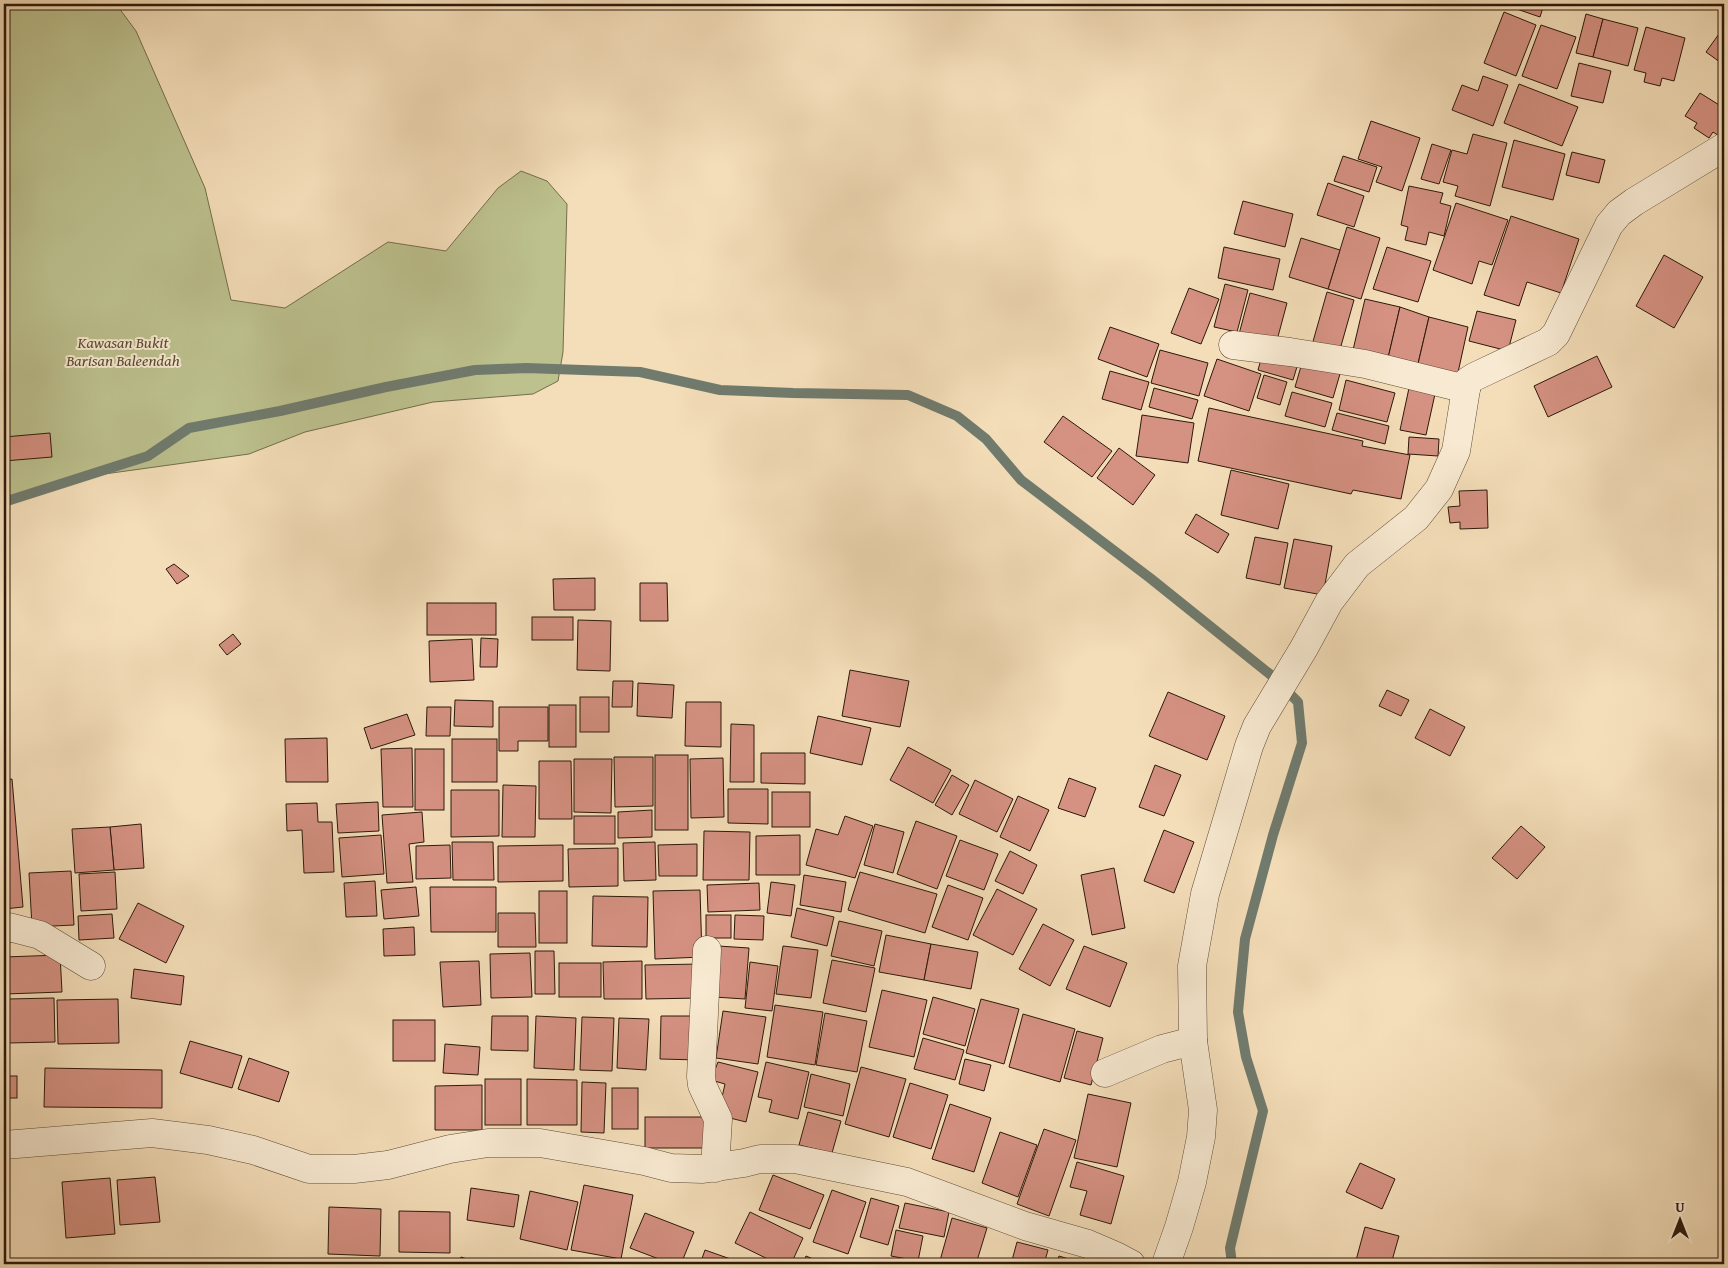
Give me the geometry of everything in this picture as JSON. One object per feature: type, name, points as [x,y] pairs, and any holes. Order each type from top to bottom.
[{"type":"street","points":[[1166,1264],[1180,1227],[1202,1137],[1202,1110],[1193,1041],[1192,966],[1205,894],[1236,784],[1251,739],[1264,713],[1304,648],[1329,602],[1357,565],[1416,518],[1439,489],[1456,450],[1468,381],[1474,376],[1548,342],[1556,334],[1609,225],[1634,202],[1724,147]]},
{"type":"street","points":[[1232,345],[1365,364],[1466,389]]},
{"type":"street","points":[[4,930],[9,927],[40,935],[91,966]]},
{"type":"street","points":[[707,950],[701,1077],[702,1085],[718,1119],[715,1168]]},
{"type":"street","points":[[1105,1073],[1162,1049],[1193,1041]]},
{"type":"street","points":[[4,1145],[152,1133],[208,1140],[253,1150],[309,1169],[354,1169],[388,1165],[488,1143],[540,1143],[644,1161],[671,1168],[703,1169],[744,1164],[760,1159],[795,1159],[907,1182],[1025,1226],[1088,1244],[1131,1264]]},
{"type":"green space","name":"Kawasan Bukit Barisan Baleendah","points":[[4,4],[116,4],[136,31],[205,188],[231,300],[285,308],[388,242],[446,251],[498,188],[521,171],[547,181],[567,204],[563,352],[558,381],[533,394],[433,402],[305,432],[249,454],[61,480],[4,501]]},
{"type":"building","points":[[1509,4],[1544,4],[1540,17],[1508,6]]},
{"type":"building","points":[[1504,12],[1536,25],[1516,76],[1484,63]]},
{"type":"building","points":[[1586,14],[1603,19],[1593,57],[1576,53]]},
{"type":"building","points":[[1603,19],[1638,28],[1628,66],[1593,57]]},
{"type":"building","points":[[1541,25],[1576,37],[1557,89],[1522,76]]},
{"type":"building","points":[[1646,27],[1685,38],[1674,81],[1662,78],[1660,86],[1644,82],[1646,73],[1634,70]]},
{"type":"building","points":[[1724,27],[1724,65],[1706,52]]},
{"type":"building","points":[[1579,63],[1611,71],[1603,103],[1571,96]]},
{"type":"building","points":[[1483,76],[1508,85],[1493,126],[1452,110],[1462,85],[1478,91]]},
{"type":"building","points":[[1519,84],[1578,107],[1562,146],[1504,123]]},
{"type":"building","points":[[1700,93],[1724,108],[1724,139],[1713,132],[1709,138],[1694,128],[1697,123],[1685,116]]},
{"type":"building","points":[[1371,121],[1420,138],[1402,191],[1376,182],[1382,167],[1358,159]]},
{"type":"building","points":[[1473,134],[1507,143],[1490,206],[1455,196],[1458,186],[1443,182],[1452,150],[1467,154]]},
{"type":"building","points":[[1514,140],[1565,154],[1553,200],[1502,187]]},
{"type":"building","points":[[1432,144],[1451,150],[1439,184],[1421,179]]},
{"type":"building","points":[[1572,152],[1605,160],[1599,183],[1566,175]]},
{"type":"building","points":[[1343,156],[1377,167],[1369,192],[1334,181]]},
{"type":"building","points":[[1328,183],[1364,196],[1354,227],[1317,215]]},
{"type":"building","points":[[1409,186],[1443,193],[1440,203],[1451,206],[1444,236],[1429,232],[1426,245],[1405,240],[1408,227],[1401,225]]},
{"type":"building","points":[[1243,201],[1293,214],[1285,247],[1234,234]]},
{"type":"building","points":[[1456,203],[1508,220],[1492,265],[1479,261],[1472,284],[1433,270]]},
{"type":"building","points":[[1511,216],[1579,239],[1561,293],[1527,282],[1519,306],[1484,295]]},
{"type":"building","points":[[1347,227],[1380,238],[1361,299],[1328,289]]},
{"type":"building","points":[[1301,238],[1340,250],[1328,289],[1289,277]]},
{"type":"building","points":[[1224,247],[1280,259],[1273,290],[1218,278]]},
{"type":"building","points":[[1387,247],[1431,261],[1418,302],[1373,289]]},
{"type":"building","points":[[1664,255],[1703,277],[1674,328],[1636,306]]},
{"type":"building","points":[[1225,284],[1248,290],[1237,332],[1214,327]]},
{"type":"building","points":[[1189,288],[1219,299],[1201,344],[1171,333]]},
{"type":"building","points":[[1327,292],[1354,300],[1339,353],[1312,345]]},
{"type":"building","points":[[1250,293],[1287,303],[1276,344],[1239,334]]},
{"type":"building","points":[[1365,299],[1400,307],[1388,358],[1353,350]]},
{"type":"building","points":[[1400,307],[1429,317],[1417,368],[1388,358]]},
{"type":"building","points":[[1477,311],[1516,320],[1508,351],[1469,341]]},
{"type":"building","points":[[1429,317],[1468,327],[1457,377],[1417,368]]},
{"type":"building","points":[[1110,327],[1159,344],[1147,377],[1098,359]]},
{"type":"building","points":[[1160,350],[1208,363],[1199,396],[1151,383]]},
{"type":"building","points":[[1263,352],[1299,360],[1293,380],[1258,370]]},
{"type":"building","points":[[1304,356],[1342,367],[1333,398],[1295,387]]},
{"type":"building","points":[[1597,356],[1612,387],[1548,417],[1534,386]]},
{"type":"building","points":[[1217,359],[1261,374],[1249,411],[1204,396]]},
{"type":"building","points":[[1110,371],[1149,382],[1141,410],[1102,399]]},
{"type":"building","points":[[1264,375],[1287,382],[1280,405],[1257,398]]},
{"type":"building","points":[[1346,380],[1395,393],[1387,422],[1339,410]]},
{"type":"building","points":[[1154,388],[1198,400],[1192,419],[1149,407]]},
{"type":"building","points":[[1409,388],[1435,394],[1426,435],[1400,430]]},
{"type":"building","points":[[1292,392],[1332,403],[1325,427],[1285,416]]},
{"type":"building","points":[[1209,408],[1363,441],[1362,446],[1410,455],[1401,499],[1353,490],[1351,494],[1198,461]]},
{"type":"building","points":[[1337,413],[1389,426],[1385,444],[1332,430]]},
{"type":"building","points":[[1142,415],[1194,423],[1188,463],[1136,456]]},
{"type":"building","points":[[1063,416],[1112,451],[1092,477],[1044,442]]},
{"type":"building","points":[[50,433],[52,457],[4,461],[4,437]]},
{"type":"building","points":[[1409,437],[1439,439],[1438,456],[1408,454]]},
{"type":"building","points":[[1119,448],[1155,475],[1133,505],[1097,478]]},
{"type":"building","points":[[1231,470],[1289,484],[1278,529],[1221,515]]},
{"type":"building","points":[[1487,490],[1488,528],[1460,529],[1460,522],[1450,523],[1448,507],[1460,506],[1459,491]]},
{"type":"building","points":[[1196,514],[1229,534],[1218,553],[1185,533]]},
{"type":"building","points":[[1255,537],[1288,543],[1280,585],[1246,578]]},
{"type":"building","points":[[1294,539],[1332,546],[1323,595],[1284,588]]},
{"type":"building","points":[[174,564],[189,576],[177,584],[166,569]]},
{"type":"building","points":[[595,578],[595,610],[554,610],[553,579]]},
{"type":"building","points":[[640,583],[667,583],[668,621],[640,621]]},
{"type":"building","points":[[427,603],[496,603],[496,635],[427,635]]},
{"type":"building","points":[[532,617],[573,617],[573,640],[532,640]]},
{"type":"building","points":[[578,620],[611,621],[610,671],[577,670]]},
{"type":"building","points":[[233,634],[241,644],[227,655],[219,645]]},
{"type":"building","points":[[481,638],[498,639],[497,667],[480,667]]},
{"type":"building","points":[[472,639],[474,680],[430,682],[429,641]]},
{"type":"building","points":[[850,670],[909,681],[900,727],[842,716]]},
{"type":"building","points":[[613,681],[633,681],[632,707],[612,707]]},
{"type":"building","points":[[638,683],[674,685],[672,718],[637,716]]},
{"type":"building","points":[[1387,690],[1409,700],[1401,716],[1379,706]]},
{"type":"building","points":[[1168,692],[1225,716],[1207,760],[1149,736]]},
{"type":"building","points":[[580,697],[609,697],[609,732],[580,732]]},
{"type":"building","points":[[455,700],[493,701],[493,727],[454,726]]},
{"type":"building","points":[[686,702],[721,702],[721,747],[685,746]]},
{"type":"building","points":[[549,705],[576,705],[576,747],[549,747]]},
{"type":"building","points":[[427,707],[451,707],[450,736],[426,736]]},
{"type":"building","points":[[499,707],[548,707],[548,741],[518,741],[518,751],[499,751]]},
{"type":"building","points":[[1430,709],[1465,727],[1450,756],[1415,738]]},
{"type":"building","points":[[407,714],[415,735],[371,749],[364,728]]},
{"type":"building","points":[[818,716],[871,728],[862,765],[810,753]]},
{"type":"building","points":[[731,724],[754,725],[754,782],[730,782]]},
{"type":"building","points":[[327,738],[328,782],[286,782],[285,739]]},
{"type":"building","points":[[452,739],[497,739],[497,782],[452,782]]},
{"type":"building","points":[[908,747],[951,770],[933,803],[890,780]]},
{"type":"building","points":[[412,748],[413,807],[383,807],[381,749]]},
{"type":"building","points":[[415,749],[444,749],[444,810],[415,810]]},
{"type":"building","points":[[761,753],[805,753],[805,784],[761,783]]},
{"type":"building","points":[[655,755],[688,755],[688,830],[655,830]]},
{"type":"building","points":[[614,757],[653,757],[653,806],[615,807]]},
{"type":"building","points":[[723,758],[724,817],[691,818],[690,759]]},
{"type":"building","points":[[574,759],[612,759],[611,813],[574,812]]},
{"type":"building","points":[[539,761],[571,761],[572,819],[539,819]]},
{"type":"building","points":[[1155,765],[1181,775],[1164,816],[1139,807]]},
{"type":"building","points":[[952,775],[969,785],[952,815],[935,805]]},
{"type":"building","points":[[1069,778],[1096,788],[1085,817],[1058,808]]},
{"type":"building","points":[[12,779],[23,907],[4,909],[4,780]]},
{"type":"building","points":[[975,780],[1013,799],[997,832],[959,814]]},
{"type":"building","points":[[503,785],[536,786],[535,837],[502,837]]},
{"type":"building","points":[[728,789],[768,789],[768,824],[728,823]]},
{"type":"building","points":[[451,790],[499,790],[499,836],[451,837]]},
{"type":"building","points":[[772,792],[810,792],[810,827],[772,827]]},
{"type":"building","points":[[1018,796],[1049,810],[1030,851],[1000,837]]},
{"type":"building","points":[[378,802],[379,831],[338,833],[336,804]]},
{"type":"building","points":[[317,803],[318,822],[332,822],[334,872],[304,873],[302,830],[287,831],[286,804]]},
{"type":"building","points":[[652,810],[652,837],[618,838],[618,812]]},
{"type":"building","points":[[422,812],[424,842],[409,844],[413,882],[387,883],[382,815]]},
{"type":"building","points":[[574,816],[615,816],[615,844],[574,844]]},
{"type":"building","points":[[845,816],[873,826],[855,878],[806,865],[816,829],[838,835]]},
{"type":"building","points":[[916,821],[957,836],[937,889],[897,874]]},
{"type":"building","points":[[141,824],[144,868],[114,870],[110,827]]},
{"type":"building","points":[[875,824],[904,832],[893,873],[864,865]]},
{"type":"building","points":[[1521,826],[1545,847],[1517,879],[1492,858]]},
{"type":"building","points":[[110,827],[114,870],[75,873],[72,829]]},
{"type":"building","points":[[1164,830],[1194,842],[1174,893],[1144,881]]},
{"type":"building","points":[[704,831],[750,832],[749,880],[703,880]]},
{"type":"building","points":[[381,835],[384,874],[342,877],[339,838]]},
{"type":"building","points":[[800,835],[800,875],[756,875],[756,836]]},
{"type":"building","points":[[960,840],[998,854],[984,890],[946,876]]},
{"type":"building","points":[[452,842],[493,842],[494,880],[453,880]]},
{"type":"building","points":[[655,842],[656,880],[624,881],[623,843]]},
{"type":"building","points":[[697,844],[697,876],[659,876],[658,845]]},
{"type":"building","points":[[450,845],[451,878],[416,879],[416,846]]},
{"type":"building","points":[[563,845],[563,881],[498,882],[498,846]]},
{"type":"building","points":[[618,848],[618,886],[569,887],[568,849]]},
{"type":"building","points":[[1010,851],[1037,865],[1023,894],[995,881]]},
{"type":"building","points":[[1114,868],[1125,928],[1092,935],[1081,875]]},
{"type":"building","points":[[71,871],[74,925],[32,927],[29,873]]},
{"type":"building","points":[[115,872],[117,909],[81,911],[79,874]]},
{"type":"building","points":[[860,872],[937,894],[925,933],[848,910]]},
{"type":"building","points":[[804,875],[846,882],[841,912],[800,905]]},
{"type":"building","points":[[375,881],[377,916],[346,917],[344,883]]},
{"type":"building","points":[[771,882],[795,885],[791,916],[767,913]]},
{"type":"building","points":[[759,883],[760,910],[708,912],[707,885]]},
{"type":"building","points":[[948,885],[983,898],[968,940],[932,927]]},
{"type":"building","points":[[416,887],[419,916],[384,919],[381,890]]},
{"type":"building","points":[[430,887],[496,887],[496,932],[431,932]]},
{"type":"building","points":[[997,889],[1037,909],[1013,955],[973,935]]},
{"type":"building","points":[[700,890],[702,957],[655,959],[653,891]]},
{"type":"building","points":[[539,891],[567,891],[567,943],[539,943]]},
{"type":"building","points":[[593,896],[648,897],[647,947],[592,946]]},
{"type":"building","points":[[138,903],[184,926],[166,963],[119,939]]},
{"type":"building","points":[[797,908],[834,917],[827,946],[791,937]]},
{"type":"building","points":[[498,913],[535,913],[536,947],[498,947]]},
{"type":"building","points":[[112,914],[114,938],[79,940],[78,916]]},
{"type":"building","points":[[706,915],[731,915],[731,938],[706,938]]},
{"type":"building","points":[[735,915],[764,916],[763,940],[734,939]]},
{"type":"building","points":[[839,921],[882,931],[874,966],[831,956]]},
{"type":"building","points":[[1043,924],[1074,940],[1050,986],[1019,969]]},
{"type":"building","points":[[414,927],[415,955],[384,956],[383,929]]},
{"type":"building","points":[[886,935],[931,944],[924,980],[879,972]]},
{"type":"building","points":[[931,944],[978,952],[971,989],[924,980]]},
{"type":"building","points":[[718,946],[749,948],[745,999],[714,997]]},
{"type":"building","points":[[783,946],[818,950],[811,998],[776,994]]},
{"type":"building","points":[[1084,946],[1127,963],[1110,1007],[1066,989]]},
{"type":"building","points":[[535,951],[554,951],[555,994],[535,994]]},
{"type":"building","points":[[530,953],[532,997],[491,998],[490,954]]},
{"type":"building","points":[[60,955],[62,992],[5,994],[4,957]]},
{"type":"building","points":[[832,960],[875,968],[866,1012],[823,1003]]},
{"type":"building","points":[[479,961],[481,1005],[443,1007],[440,962]]},
{"type":"building","points":[[642,961],[642,999],[604,999],[603,962]]},
{"type":"building","points":[[750,962],[778,966],[772,1011],[745,1008]]},
{"type":"building","points":[[559,963],[601,963],[601,997],[559,997]]},
{"type":"building","points":[[700,964],[700,998],[646,999],[645,965]]},
{"type":"building","points":[[134,969],[184,976],[181,1005],[131,998]]},
{"type":"building","points":[[882,990],[927,1000],[914,1057],[869,1047]]},
{"type":"building","points":[[933,997],[975,1009],[965,1046],[923,1034]]},
{"type":"building","points":[[54,998],[55,1042],[8,1043],[8,999]]},
{"type":"building","points":[[118,999],[119,1043],[58,1044],[57,1000]]},
{"type":"building","points":[[981,999],[1019,1009],[1004,1064],[966,1053]]},
{"type":"building","points":[[775,1005],[823,1012],[815,1065],[767,1057]]},
{"type":"building","points":[[723,1011],[766,1017],[758,1064],[716,1058]]},
{"type":"building","points":[[825,1013],[867,1021],[857,1072],[816,1065]]},
{"type":"building","points":[[1023,1014],[1075,1029],[1060,1082],[1009,1067]]},
{"type":"building","points":[[492,1016],[528,1016],[528,1051],[491,1050]]},
{"type":"building","points":[[536,1016],[576,1018],[574,1070],[534,1068]]},
{"type":"building","points":[[661,1016],[700,1016],[699,1060],[660,1059]]},
{"type":"building","points":[[582,1017],[614,1018],[612,1071],[580,1070]]},
{"type":"building","points":[[619,1018],[649,1019],[646,1070],[617,1068]]},
{"type":"building","points":[[393,1020],[435,1020],[435,1061],[393,1061]]},
{"type":"building","points":[[1077,1031],[1103,1038],[1091,1085],[1064,1078]]},
{"type":"building","points":[[923,1038],[964,1050],[955,1080],[914,1069]]},
{"type":"building","points":[[190,1041],[242,1056],[232,1088],[180,1073]]},
{"type":"building","points":[[445,1044],[480,1047],[478,1075],[443,1073]]},
{"type":"building","points":[[249,1058],[289,1072],[279,1102],[238,1089]]},
{"type":"building","points":[[965,1059],[991,1065],[984,1091],[959,1084]]},
{"type":"building","points":[[718,1062],[758,1072],[746,1122],[718,1115],[725,1084],[711,1080]]},
{"type":"building","points":[[766,1062],[809,1072],[798,1119],[769,1112],[772,1100],[758,1097]]},
{"type":"building","points":[[861,1067],[906,1079],[889,1137],[845,1124]]},
{"type":"building","points":[[45,1068],[162,1070],[162,1108],[44,1107]]},
{"type":"building","points":[[811,1074],[850,1084],[843,1116],[804,1107]]},
{"type":"building","points":[[4,1076],[17,1076],[17,1098],[4,1098]]},
{"type":"building","points":[[485,1079],[521,1079],[521,1125],[485,1125]]},
{"type":"building","points":[[527,1079],[577,1080],[577,1125],[527,1125]]},
{"type":"building","points":[[582,1082],[606,1083],[604,1133],[581,1132]]},
{"type":"building","points":[[910,1083],[948,1095],[931,1149],[893,1137]]},
{"type":"building","points":[[482,1085],[482,1130],[435,1130],[435,1086]]},
{"type":"building","points":[[612,1088],[638,1088],[638,1129],[612,1129]]},
{"type":"building","points":[[1088,1094],[1131,1103],[1117,1167],[1074,1158]]},
{"type":"building","points":[[950,1104],[991,1118],[974,1172],[932,1159]]},
{"type":"building","points":[[808,1112],[841,1121],[832,1153],[799,1145]]},
{"type":"building","points":[[645,1117],[712,1117],[712,1148],[645,1148]]},
{"type":"building","points":[[1044,1129],[1076,1140],[1049,1216],[1017,1204]]},
{"type":"building","points":[[1000,1132],[1037,1145],[1018,1197],[982,1183]]},
{"type":"building","points":[[1077,1162],[1124,1176],[1111,1224],[1080,1215],[1087,1191],[1070,1187]]},
{"type":"building","points":[[1360,1163],[1395,1179],[1382,1209],[1346,1192]]},
{"type":"building","points":[[773,1175],[824,1195],[810,1229],[759,1210]]},
{"type":"building","points":[[155,1177],[160,1222],[120,1225],[117,1180]]},
{"type":"building","points":[[110,1178],[115,1234],[66,1238],[62,1182]]},
{"type":"building","points":[[584,1185],[633,1195],[621,1259],[571,1250]]},
{"type":"building","points":[[471,1188],[519,1195],[514,1227],[467,1220]]},
{"type":"building","points":[[832,1190],[866,1202],[848,1254],[813,1242]]},
{"type":"building","points":[[530,1191],[578,1202],[567,1250],[520,1239]]},
{"type":"building","points":[[871,1198],[899,1206],[888,1245],[860,1237]]},
{"type":"building","points":[[905,1203],[949,1212],[944,1237],[899,1228]]},
{"type":"building","points":[[329,1207],[381,1209],[380,1256],[328,1254]]},
{"type":"building","points":[[399,1211],[450,1212],[450,1253],[399,1252]]},
{"type":"building","points":[[750,1212],[803,1238],[791,1264],[778,1264],[735,1243]]},
{"type":"building","points":[[645,1213],[694,1232],[681,1264],[672,1264],[630,1248]]},
{"type":"building","points":[[952,1218],[987,1228],[976,1264],[939,1264]]},
{"type":"building","points":[[1365,1227],[1399,1236],[1391,1264],[1355,1264]]},
{"type":"building","points":[[896,1230],[923,1236],[918,1261],[891,1256]]},
{"type":"building","points":[[1017,1242],[1048,1250],[1044,1264],[1011,1264]]},
{"type":"building","points":[[705,1250],[739,1262],[739,1264],[700,1264]]},
{"type":"building","points":[[806,1256],[825,1264],[803,1264]]},
{"type":"building","points":[[1059,1256],[1085,1264],[1056,1264]]},
{"type":"building","points":[[461,1257],[482,1264],[458,1264]]},
{"type":"waterway","points":[[4,502],[148,456],[189,428],[475,370],[526,368],[640,372],[720,390],[908,395],[957,416],[986,439],[1021,480],[1150,578],[1271,675],[1298,702],[1302,743],[1273,835],[1245,939],[1238,1012],[1246,1057],[1263,1111],[1230,1248],[1232,1264]]}]
